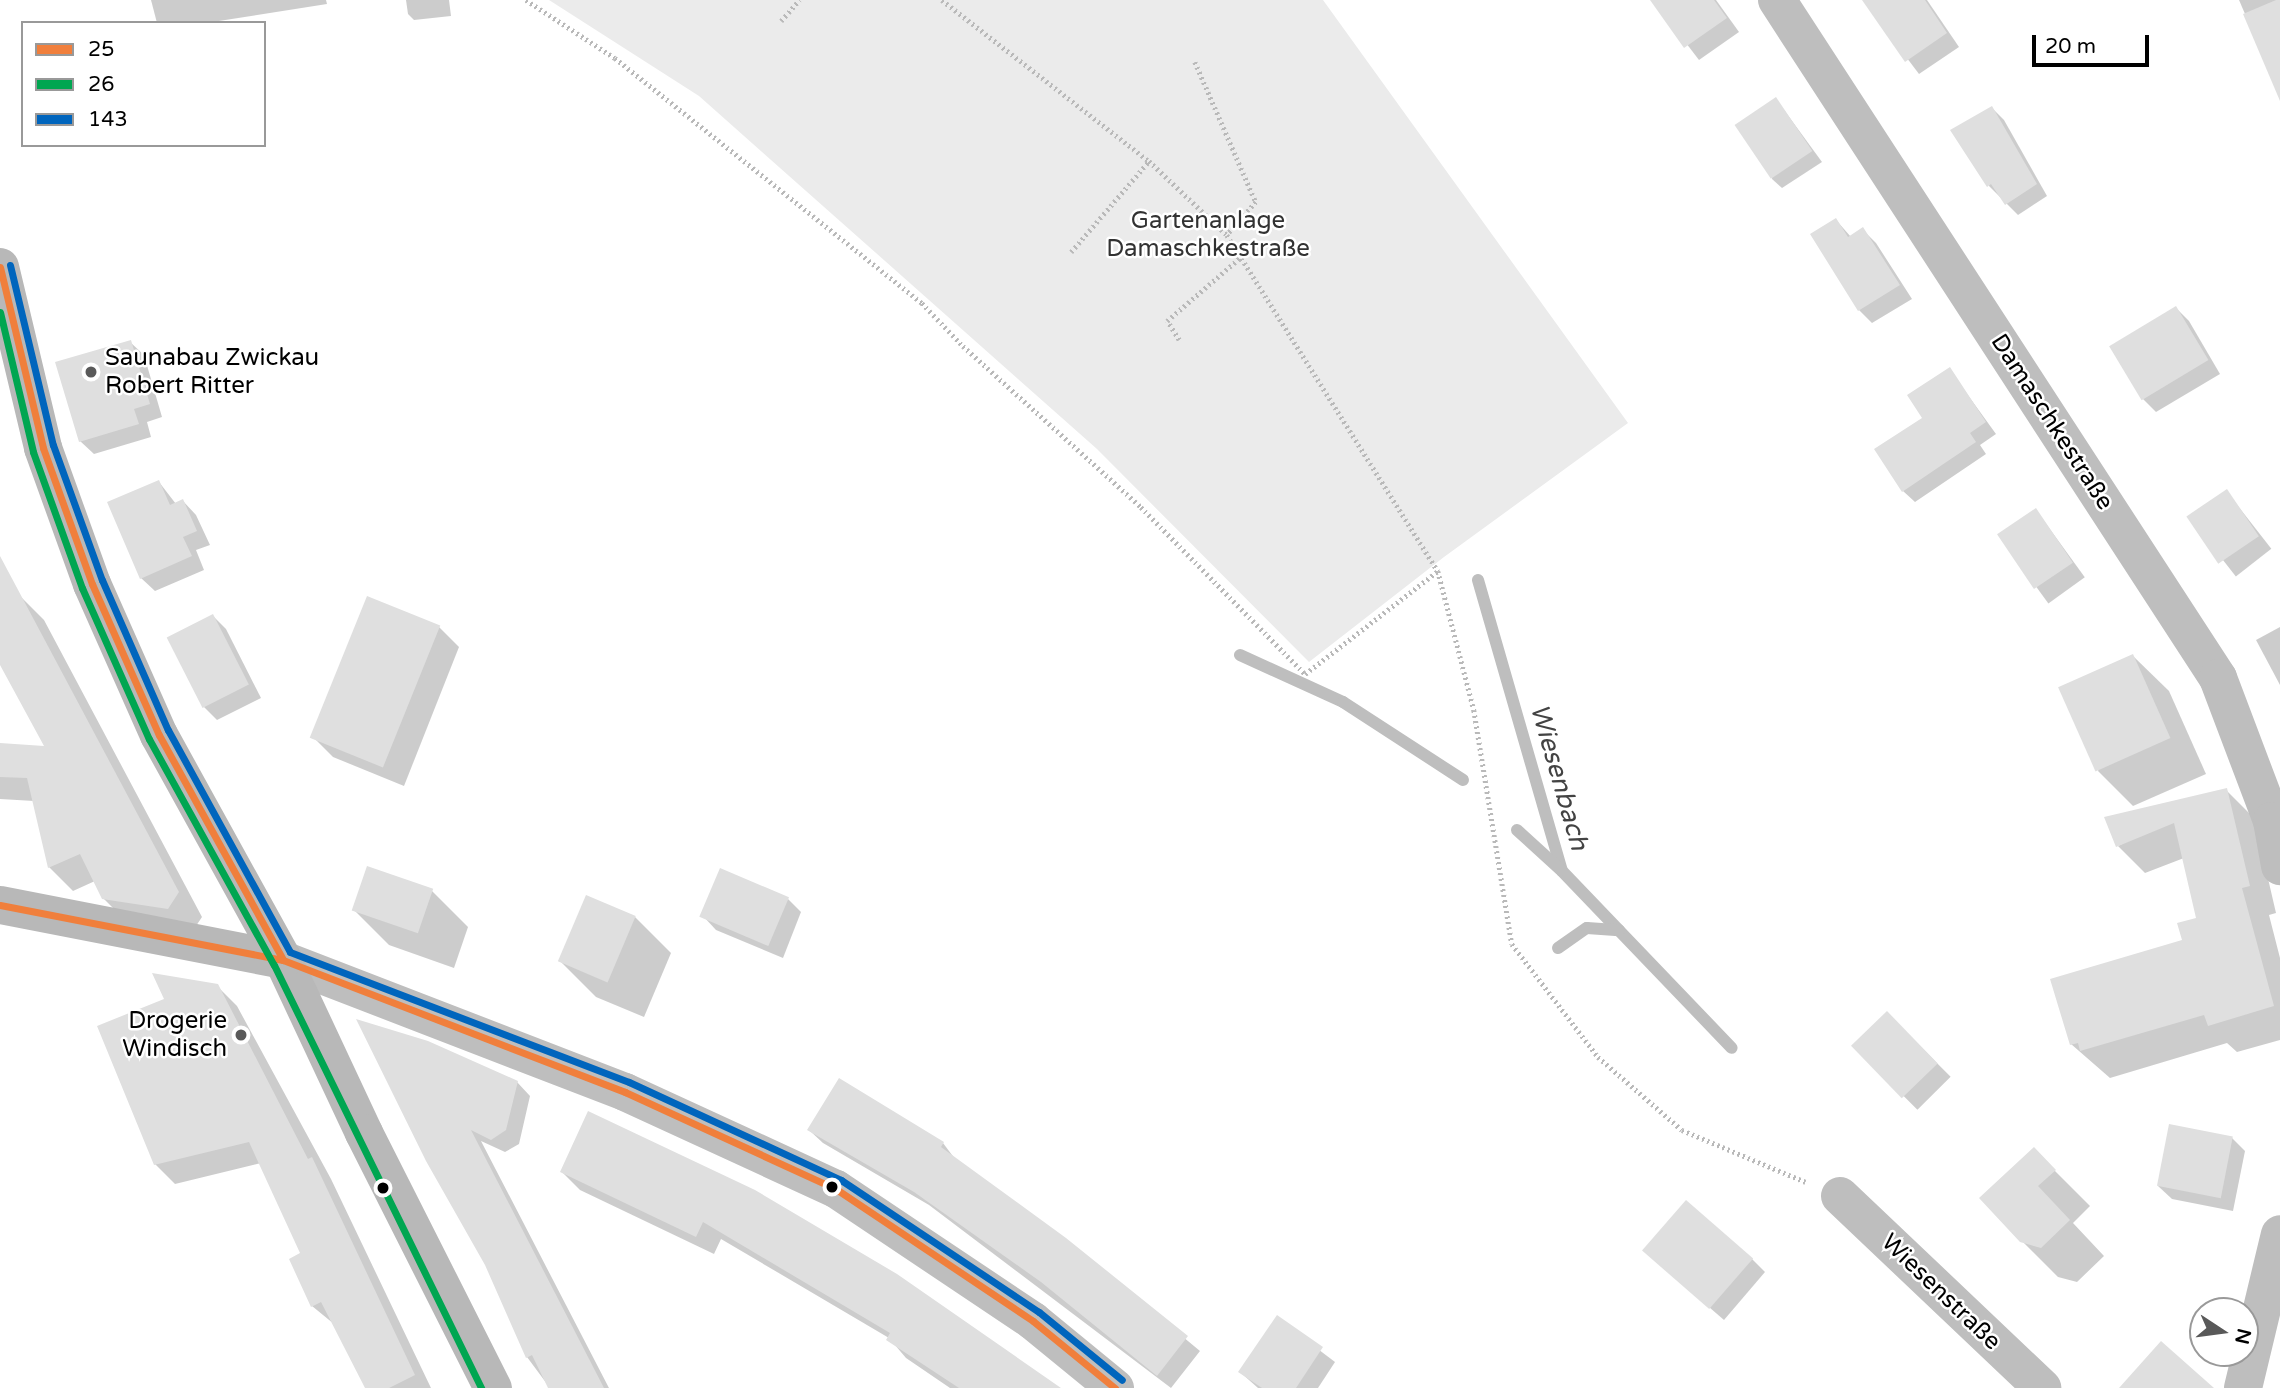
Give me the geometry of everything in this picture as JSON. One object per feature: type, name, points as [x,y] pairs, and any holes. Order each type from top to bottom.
[{"type":"main road","points":[[0,267],[43,448],[92,584],[159,735],[283,960],[441,1290],[493,1388]]},
{"type":"main road","points":[[0,905],[283,960]]},
{"type":"street","name":"Damaschkestraße","points":[[1777,0],[2218,678],[2272,821],[2280,866]]},
{"type":"street","points":[[283,960],[625,1092],[836,1189],[1032,1321],[1115,1388]]},
{"type":"street","name":"Wiesenstraße","points":[[1840,1196],[2042,1388]]},
{"type":"street","points":[[2243,1388],[2276,1276],[2280,1234]]},
{"type":"path","points":[[526,0],[615,58],[922,303],[963,346],[1140,507],[1305,674],[1438,571]]},
{"type":"path","points":[[781,21],[799,0]]},
{"type":"path","points":[[942,0],[1149,161],[1227,235],[1438,571],[1474,710],[1512,944],[1598,1057],[1682,1130],[1840,1196]]},
{"type":"path","points":[[1195,62],[1256,202],[1227,235]]},
{"type":"path","points":[[1071,252],[1149,161]]},
{"type":"path","points":[[1179,340],[1167,321],[1242,256]]},
{"type":"green space","name":"Gartenanlage Damaschkestraße","points":[[549,0],[1323,0],[1628,423],[1444,557],[1309,662],[1097,449],[699,96]]},
{"type":"building","points":[[1650,0],[1714,0],[1727,18],[1684,48]]},
{"type":"building","points":[[1862,0],[1925,0],[1947,33],[1905,62]]},
{"type":"building","points":[[2280,0],[2280,101],[2243,14]]},
{"type":"building","points":[[1776,97],[1812,151],[1771,179],[1735,125]]},
{"type":"building","points":[[1992,106],[2037,184],[2005,205],[1991,184],[1987,187],[1950,130]]},
{"type":"building","points":[[1836,218],[1848,237],[1863,227],[1900,285],[1858,311],[1810,234]]},
{"type":"building","points":[[2176,306],[2208,360],[2142,400],[2109,346]]},
{"type":"building","points":[[131,340],[150,404],[134,409],[139,424],[79,442],[55,362]]},
{"type":"building","points":[[1950,367],[1986,422],[1970,433],[1976,442],[1902,492],[1874,449],[1922,418],[1907,395]]},
{"type":"building","points":[[159,480],[170,505],[183,499],[197,531],[183,537],[192,556],[140,579],[107,502]]},
{"type":"building","points":[[2227,489],[2259,536],[2218,564],[2186,516]]},
{"type":"building","points":[[2036,508],[2073,563],[2034,589],[1997,534]]},
{"type":"building","points":[[0,556],[179,892],[168,909],[102,899],[80,854],[48,868],[27,778],[0,777],[0,743],[44,746],[0,665]]},
{"type":"building","points":[[367,596],[440,626],[383,767],[310,738]]},
{"type":"building","points":[[213,614],[249,684],[203,708],[167,638]]},
{"type":"building","points":[[2133,654],[2170,738],[2096,771],[2058,687]]},
{"type":"building","points":[[2227,788],[2250,886],[2242,888],[2274,1006],[2208,1026],[2204,1015],[2080,1051],[2078,1043],[2070,1045],[2050,979],[2182,940],[2177,923],[2196,918],[2174,823],[2116,847],[2104,817]]},
{"type":"building","points":[[367,866],[433,889],[418,933],[352,910]]},
{"type":"building","points":[[720,868],[789,897],[768,946],[699,917]]},
{"type":"building","points":[[586,895],[636,916],[608,982],[558,961]]},
{"type":"building","points":[[152,973],[218,984],[308,1159],[312,1157],[415,1375],[389,1388],[365,1388],[321,1302],[311,1307],[289,1259],[300,1253],[249,1142],[154,1165],[97,1026],[164,999]]},
{"type":"building","points":[[1887,1011],[1938,1064],[1902,1098],[1851,1046]]},
{"type":"building","points":[[356,1019],[428,1041],[518,1081],[506,1130],[491,1140],[471,1130],[604,1388],[548,1388],[532,1355],[526,1358],[485,1265],[426,1161]]},
{"type":"building","points":[[839,1078],[944,1142],[941,1147],[1066,1238],[1188,1336],[1157,1376],[1041,1282],[914,1192],[807,1130]]},
{"type":"building","points":[[588,1111],[755,1190],[897,1274],[1061,1388],[959,1388],[886,1340],[890,1333],[703,1222],[696,1237],[560,1172]]},
{"type":"building","points":[[2169,1124],[2233,1136],[2221,1198],[2157,1186]]},
{"type":"building","points":[[2034,1147],[2056,1170],[2038,1186],[2070,1220],[2041,1248],[2020,1242],[1979,1198]]},
{"type":"building","points":[[1686,1200],[1753,1258],[1709,1309],[1642,1251]]},
{"type":"building","points":[[1277,1315],[1323,1347],[1296,1388],[1262,1388],[1238,1372]]},
{"type":"building","points":[[2161,1341],[2214,1388],[2119,1388]]},
{"type":"waterway","name":"Wiesenbach","points":[[1478,580],[1562,871],[1732,1048]]},
{"type":"waterway","points":[[1240,655],[1343,702],[1463,780]]},
{"type":"waterway","points":[[1517,830],[1561,870]]},
{"type":"waterway","points":[[1558,948],[1587,928],[1619,930]]},
{"type":"transit line","name":"143","points":[[10,265],[53,445],[102,580],[168,730],[290,952],[629,1082],[841,1180],[1039,1312],[1122,1380]]},
{"type":"transit line","name":"25","points":[[0,267],[43,448],[92,584],[159,735],[283,960]]},
{"type":"transit line","name":"26","points":[[0,312],[33,452],[82,588],[149,739],[274,965],[481,1388]]},
{"type":"transit line","name":"25","points":[[0,905],[283,960],[625,1092],[836,1189],[1033,1321],[1115,1388]]},
{"type":"place","name":"Saunabau Zwickau Robert Ritter","points":[[91,372]]},
{"type":"place","name":"Drogerie Windisch","points":[[241,1035]]}]
